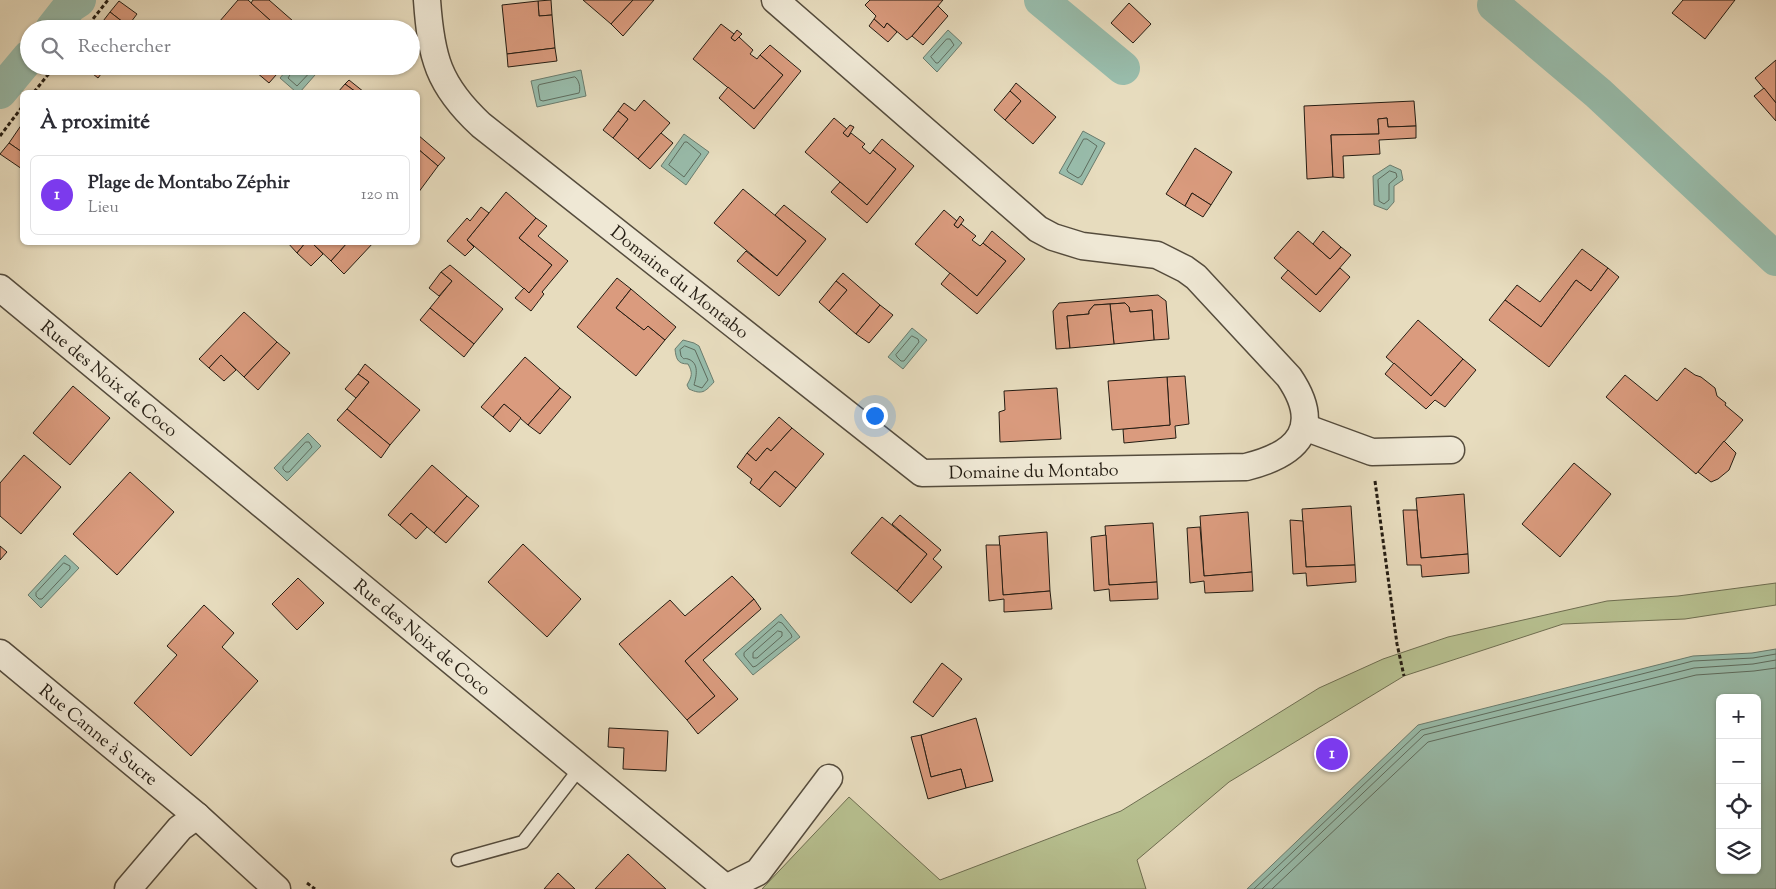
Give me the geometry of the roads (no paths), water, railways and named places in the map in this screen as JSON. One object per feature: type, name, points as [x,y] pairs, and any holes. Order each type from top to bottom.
[{"type":"street","name":"Domaine du Montabo","points":[[427,0],[429,32],[440,72],[450,91],[475,120],[922,473],[1246,467],[1261,464],[1288,450],[1297,441],[1304,427]]},
{"type":"street","points":[[775,0],[1038,229],[1053,237],[1082,246],[1157,255],[1169,260],[1196,277],[1289,377],[1303,403],[1306,416],[1304,427],[1372,452],[1451,450]]},
{"type":"street","name":"Rue des Noix de Coco","points":[[0,288],[726,888],[758,872],[829,778]]},
{"type":"street","name":"Rue Canne à Sucre","points":[[0,653],[197,816],[277,889]]},
{"type":"street","points":[[128,889],[180,828],[197,816]]},
{"type":"lane","points":[[458,860],[523,842],[580,768]]},
{"type":"water","points":[[948,30],[962,43],[937,72],[923,58]]},
{"type":"water","points":[[581,70],[586,96],[537,107],[531,81]]},
{"type":"water","points":[[282,75],[315,75],[302,90],[294,90],[280,78]]},
{"type":"water","points":[[1083,131],[1105,143],[1082,185],[1059,173]]},
{"type":"water","points":[[684,134],[709,152],[686,185],[661,166]]},
{"type":"water","points":[[1390,165],[1401,170],[1403,180],[1394,186],[1394,202],[1387,210],[1374,205],[1373,176]]},
{"type":"water","points":[[912,328],[927,340],[903,369],[888,357]]},
{"type":"water","points":[[683,340],[699,346],[714,382],[703,392],[693,391],[687,385],[691,377],[691,370],[688,364],[681,363],[678,360],[675,349]]},
{"type":"water","points":[[308,433],[321,446],[287,481],[274,468]]},
{"type":"water","points":[[65,555],[79,568],[41,608],[28,595]]},
{"type":"water","points":[[781,614],[800,637],[753,675],[735,654]]},
{"type":"water","points":[[1776,649],[1776,889],[1247,889],[1418,725],[1693,656],[1752,653]]},
{"type":"waterway","points":[[59,20],[70,6],[79,0]]},
{"type":"waterway","points":[[1041,0],[1123,68]]},
{"type":"waterway","points":[[1494,5],[1598,93],[1776,259]]},
{"type":"waterway","points":[[0,92],[20,68]]},
{"type":"place","name":"Plage de Montabo Zéphir","points":[[1332,754]]}]
